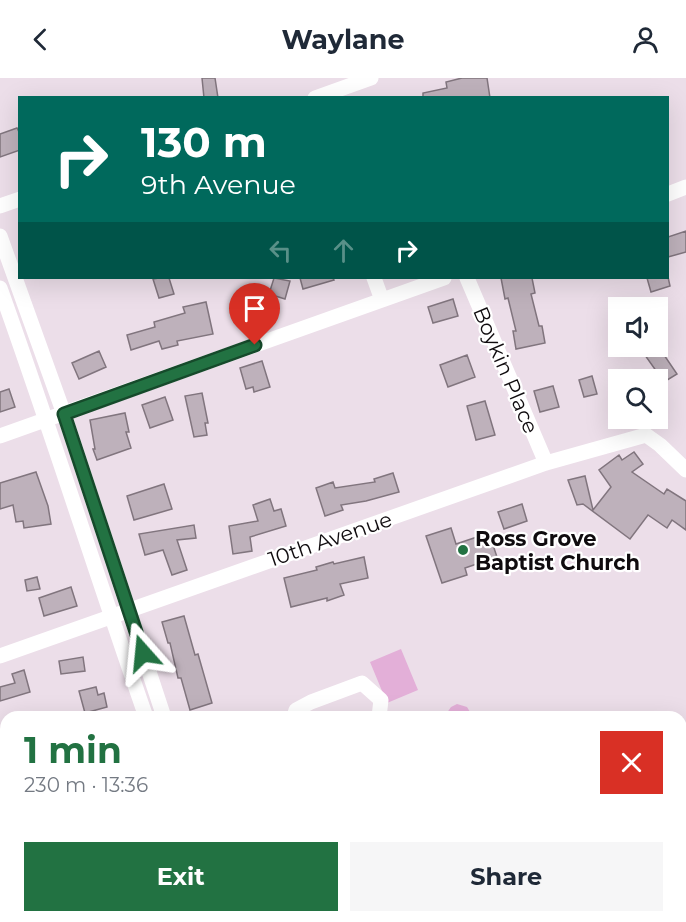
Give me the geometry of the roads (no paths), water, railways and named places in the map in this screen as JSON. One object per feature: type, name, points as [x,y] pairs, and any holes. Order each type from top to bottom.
[{"type":"street","points":[[321,96],[371,78]]},
{"type":"street","points":[[669,194],[686,186]]},
{"type":"street","points":[[0,206],[18,201]]},
{"type":"street","points":[[0,236],[64,414],[162,711]]},
{"type":"street","points":[[374,279],[382,300]]},
{"type":"street","points":[[0,436],[441,279]]},
{"type":"street","name":"Boykin Place","points":[[467,279],[546,463]]},
{"type":"street","points":[[0,288],[47,420],[144,711]]},
{"type":"street","name":"10th Avenue","points":[[0,656],[546,463],[646,435],[686,470]]},
{"type":"street","points":[[296,711],[311,702],[362,683],[381,699],[380,711]]},
{"type":"place","name":"Ross Grove Baptist Church","points":[[463,550]]}]
